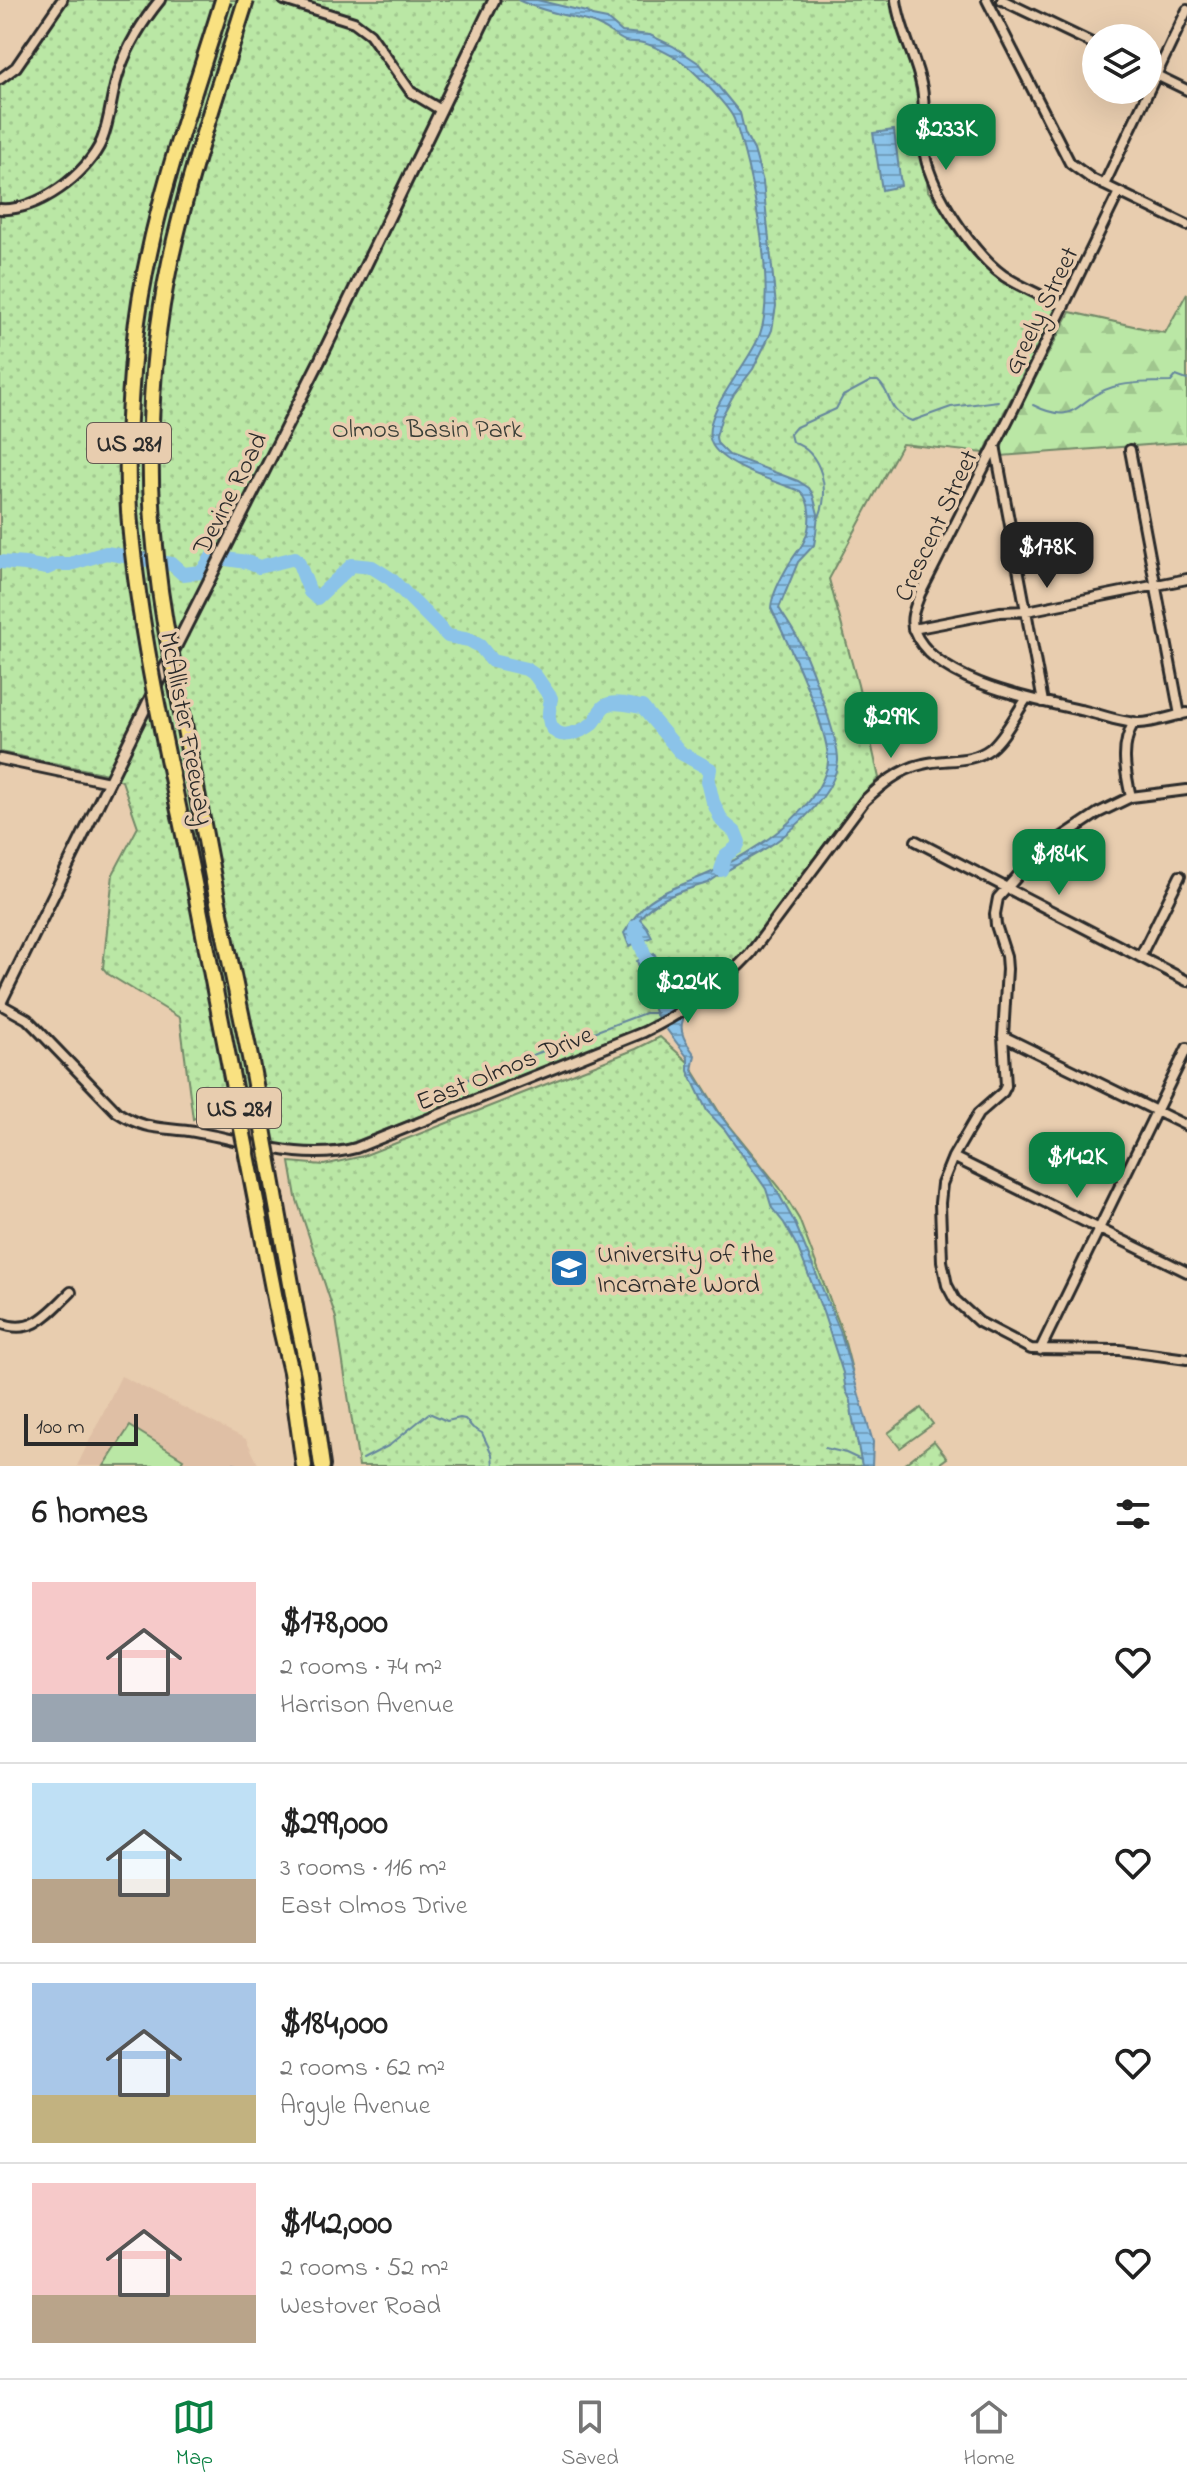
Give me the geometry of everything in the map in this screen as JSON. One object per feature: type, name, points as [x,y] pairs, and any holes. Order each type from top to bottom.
[{"type":"highway","name":"McAllister Freeway","points":[[223,0],[164,193],[145,272],[134,345],[129,410],[130,521],[147,648],[291,1372],[304,1466]]},
{"type":"highway","name":"McAllister Freeway","points":[[246,0],[184,201],[169,265],[153,372],[150,450],[158,582],[325,1466]]},
{"type":"highway","points":[[294,1466],[296,1404]]},
{"type":"street","points":[[0,79],[16,67],[62,0]]},
{"type":"street","points":[[0,209],[25,206],[46,198],[96,152],[106,129],[110,100],[124,57],[160,0]]},
{"type":"street","points":[[284,0],[348,19],[365,30],[411,92],[441,110]]},
{"type":"street","name":"Devine Road","points":[[0,1004],[494,0]]},
{"type":"street","points":[[896,0],[922,90],[925,153],[934,186],[989,264],[1020,286],[1064,306]]},
{"type":"street","points":[[987,0],[1070,163],[1104,185],[1187,225]]},
{"type":"street","points":[[1002,0],[1082,38]]},
{"type":"street","points":[[1162,55],[1187,10]]},
{"type":"street","points":[[1162,78],[1187,90]]},
{"type":"street","points":[[1104,185],[1139,104]]},
{"type":"street","name":"Greely Street","points":[[995,445],[1119,192]]},
{"type":"street","points":[[995,445],[1043,702],[1134,722],[1183,714],[1130,450]]},
{"type":"street","name":"Crescent Street","points":[[995,445],[920,594],[912,620],[913,629],[926,647],[954,671],[985,685],[1043,702]]},
{"type":"street","points":[[913,629],[1000,612],[1027,611],[1187,579]]},
{"type":"street","name":"East Olmos Drive","points":[[0,1004],[27,1019],[117,1112],[134,1124],[196,1132],[309,1154],[337,1153],[356,1148],[666,1021],[714,987],[750,954],[864,801],[874,792],[912,767],[956,761],[986,752],[996,743],[1027,698]]},
{"type":"street","points":[[1131,797],[1124,758],[1134,722]]},
{"type":"street","points":[[0,759],[109,782]]},
{"type":"street","points":[[1187,790],[1131,797],[1098,813],[1062,837],[1023,870],[998,898],[995,914],[1007,969],[1003,1036],[1006,1086],[978,1114],[953,1157],[942,1184],[940,1203],[942,1261],[947,1285],[955,1300],[979,1322],[1018,1344],[1040,1350],[1120,1350],[1187,1359]]},
{"type":"street","points":[[916,841],[1187,981]]},
{"type":"street","points":[[1140,957],[1180,876]]},
{"type":"street","points":[[1003,1036],[1187,1126]]},
{"type":"street","points":[[1040,1350],[1187,1048]]},
{"type":"street","points":[[953,1157],[1187,1272]]},
{"type":"street","points":[[0,1323],[13,1328],[38,1322],[71,1292]]},
{"type":"shaded area","points":[[121,1376],[246,1439],[259,1466],[77,1466]]},
{"type":"green space","name":"Olmos Basin Park","points":[[67,0],[890,0],[913,75],[928,191],[980,262],[1011,287],[1055,310],[984,453],[902,444],[829,579],[879,778],[859,798],[745,951],[694,997],[637,1030],[339,1148],[320,1151],[269,1143],[260,1093],[193,1119],[180,1018],[103,968],[113,874],[138,827],[122,781],[107,774],[0,752],[0,83],[22,65]]},
{"type":"green space","points":[[1187,293],[1187,442],[1001,456],[1003,440],[1070,312],[1165,333]]},
{"type":"green space","name":"University of the Incarnate Word","points":[[660,1037],[688,1062],[721,1115],[780,1188],[799,1219],[842,1331],[871,1466],[359,1466],[336,1318],[296,1197],[290,1162],[324,1165],[363,1156]]},
{"type":"green space","points":[[921,1408],[933,1424],[900,1448],[888,1433]]},
{"type":"green space","points":[[130,1426],[183,1459],[179,1466],[104,1466]]},
{"type":"green space","points":[[934,1441],[947,1458],[936,1466],[902,1466]]},
{"type":"water","points":[[518,0],[537,0],[586,12],[607,19],[622,32],[650,35],[673,46],[700,64],[740,113],[763,182],[776,306],[772,330],[766,343],[722,416],[717,443],[729,455],[809,488],[818,514],[814,545],[798,562],[779,608],[801,645],[829,720],[837,751],[836,773],[824,795],[790,831],[708,883],[653,906],[640,919],[652,937],[629,946],[624,933],[646,904],[669,890],[712,872],[763,842],[796,816],[820,785],[827,768],[824,735],[797,664],[771,608],[778,584],[805,539],[809,514],[807,501],[800,491],[737,466],[716,451],[711,442],[710,430],[719,403],[760,334],[766,287],[760,227],[748,166],[734,119],[691,69],[665,52],[643,43],[625,41],[593,23]]},
{"type":"water","points":[[894,130],[901,186],[882,190],[873,133]]},
{"type":"water","points":[[654,953],[677,1000],[684,1038],[695,1055],[692,1070],[720,1115],[768,1175],[795,1223],[840,1331],[873,1442],[872,1466],[862,1466],[843,1373],[798,1248],[772,1208],[766,1189],[725,1130],[707,1111],[688,1071],[688,1058],[656,1015],[637,961]]},
{"type":"waterway","points":[[1033,405],[1048,411],[1069,412],[1113,387],[1171,382],[1176,376],[1187,380]]},
{"type":"waterway","points":[[818,519],[824,497],[822,474],[811,455],[792,442],[790,434],[796,427],[836,409],[843,396],[871,381],[878,381],[898,412],[912,421],[951,407],[998,401]]},
{"type":"waterway","points":[[0,562],[47,568],[106,553],[172,564],[183,574],[202,572],[214,554]]},
{"type":"waterway","points":[[226,559],[259,567],[295,558],[310,592],[317,598],[352,565],[372,567],[391,579],[448,636],[469,640],[480,646],[492,661],[526,669],[535,675],[551,698],[550,722],[558,733],[571,734],[585,728],[609,704],[642,707],[681,753],[710,769],[708,781],[713,802],[722,821],[735,832],[739,842],[726,855],[721,870]]},
{"type":"waterway","points":[[636,926],[652,974]]},
{"type":"waterway","points":[[455,1084],[645,1013],[657,1013]]},
{"type":"waterway","points":[[363,1459],[390,1445],[429,1413],[447,1421],[465,1419],[482,1433],[492,1454],[493,1466]]},
{"type":"waterway","points":[[825,1448],[861,1460]]},
{"type":"waterway","points":[[234,1463],[238,1466]]},
{"type":"place","name":"University of the Incarnate Word","points":[[569,1268]]}]
